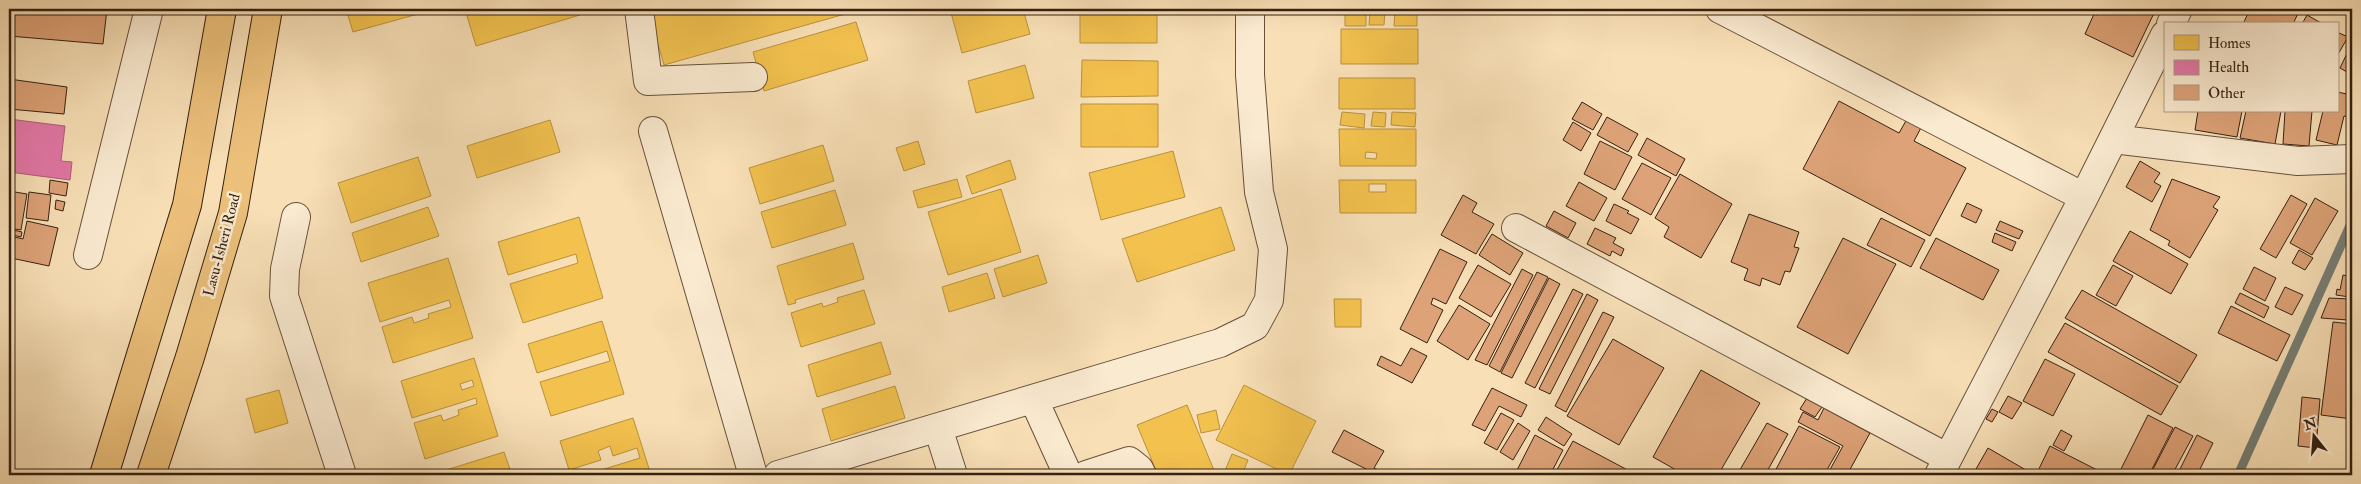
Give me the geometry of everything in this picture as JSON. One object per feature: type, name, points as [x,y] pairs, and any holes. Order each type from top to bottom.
[{"type":"main road","points":[[104,475],[187,204],[222,9]]},
{"type":"main road","name":"Lasu-Isheri Road","points":[[151,475],[190,357],[233,213],[268,9]]},
{"type":"street","points":[[88,255],[149,9]]},
{"type":"street","points":[[639,9],[648,81],[753,77]]},
{"type":"street","points":[[778,475],[844,466],[938,428],[1220,343],[1255,326],[1269,300],[1273,249],[1259,192],[1250,75],[1250,9]]},
{"type":"street","points":[[1720,9],[2084,197]]},
{"type":"street","points":[[2171,22],[2178,9]]},
{"type":"street","points":[[1516,228],[1944,467],[2084,197],[2164,37]]},
{"type":"street","points":[[653,131],[753,475]]},
{"type":"street","points":[[2113,139],[2298,161],[2352,159]]},
{"type":"street","points":[[296,217],[286,269],[284,296],[342,475]]},
{"type":"street","points":[[1034,400],[1068,475]]},
{"type":"street","points":[[938,428],[954,475]]},
{"type":"street","points":[[1086,475],[1129,461],[1139,469],[1142,475]]},
{"type":"building: Homes","points":[[346,9],[436,9],[353,32]]},
{"type":"building: Homes","points":[[465,9],[578,9],[580,15],[476,46]]},
{"type":"building: Homes","points":[[648,9],[863,9],[664,65]]},
{"type":"building: Homes","points":[[950,9],[1023,9],[1030,34],[962,53]]},
{"type":"building: Homes","points":[[1080,9],[1157,9],[1157,43],[1080,43]]},
{"type":"building: Homes","points":[[1342,9],[1420,9],[1342,10]]},
{"type":"building: Homes","points":[[1370,11],[1385,11],[1384,25],[1369,25]]},
{"type":"building: Homes","points":[[1395,11],[1417,11],[1417,26],[1394,26]]},
{"type":"building: Homes","points":[[1345,12],[1366,12],[1366,26],[1345,26]]},
{"type":"building: Homes","points":[[856,22],[868,60],[764,91],[753,52]]},
{"type":"building: Homes","points":[[1341,29],[1418,29],[1418,64],[1341,64]]},
{"type":"building: Homes","points":[[1082,60],[1158,61],[1158,96],[1081,97]]},
{"type":"building: Homes","points":[[1025,65],[1034,98],[976,113],[968,81]]},
{"type":"building: Homes","points":[[1339,78],[1415,78],[1415,109],[1339,109]]},
{"type":"building: Homes","points":[[1081,104],[1158,104],[1158,147],[1081,147]]},
{"type":"building: Homes","points":[[1342,112],[1365,114],[1364,128],[1340,125]]},
{"type":"building: Homes","points":[[1373,112],[1386,113],[1385,127],[1371,126]]},
{"type":"building: Homes","points":[[1392,112],[1416,113],[1415,127],[1391,125]]},
{"type":"building: Homes","points":[[550,120],[560,152],[477,178],[467,146]]},
{"type":"building: Homes","points":[[1339,129],[1416,129],[1416,166],[1340,166]],"holes":[[[1366,152],[1377,153],[1376,159],[1365,158]]]},
{"type":"building: Homes","points":[[918,141],[925,164],[904,171],[896,148]]},
{"type":"building: Homes","points":[[823,145],[834,181],[760,204],[749,168]]},
{"type":"building: Homes","points":[[1173,151],[1185,197],[1101,220],[1089,173]]},
{"type":"building: Homes","points":[[418,157],[431,196],[351,223],[338,183]]},
{"type":"building: Homes","points":[[1010,160],[1016,179],[972,194],[966,176]]},
{"type":"building: Homes","points":[[957,179],[962,197],[918,208],[913,191]]},
{"type":"building: Homes","points":[[1339,180],[1416,180],[1416,213],[1340,213]],"holes":[[[1369,184],[1386,184],[1386,192],[1369,192]]]},
{"type":"building: Homes","points":[[1001,189],[1021,252],[948,275],[928,212]]},
{"type":"building: Homes","points":[[835,190],[846,225],[772,248],[761,212]]},
{"type":"building: Homes","points":[[428,207],[439,236],[361,262],[352,233]]},
{"type":"building: Homes","points":[[1221,207],[1235,250],[1137,282],[1122,239]]},
{"type":"building: Homes","points":[[579,217],[603,298],[523,323],[510,284],[578,263],[576,254],[508,275],[498,242]]},
{"type":"building: Homes","points":[[853,243],[864,279],[795,300],[796,303],[788,305],[777,266]]},
{"type":"building: Homes","points":[[1038,255],[1047,283],[1003,297],[994,269]]},
{"type":"building: Homes","points":[[448,258],[473,338],[393,363],[382,327],[412,317],[414,323],[429,318],[428,314],[451,307],[449,300],[380,322],[368,283]]},
{"type":"building: Homes","points":[[987,273],[995,298],[949,312],[942,287]]},
{"type":"building: Homes","points":[[864,290],[875,324],[801,347],[791,313],[822,303],[823,307],[838,302],[837,298]]},
{"type":"building: Homes","points":[[1334,299],[1361,299],[1361,327],[1335,327]]},
{"type":"building: Homes","points":[[602,321],[624,394],[551,416],[540,382],[610,361],[607,351],[537,373],[528,344]]},
{"type":"building: Homes","points":[[881,342],[891,374],[817,397],[808,365]]},
{"type":"building: Homes","points":[[474,358],[498,436],[425,459],[414,423],[441,415],[443,421],[459,415],[458,410],[477,404],[476,398],[412,418],[401,381]],"holes":[[[472,380],[474,386],[462,390],[460,384]]]},
{"type":"building: Homes","points":[[1244,385],[1316,421],[1289,475],[1216,440]]},
{"type":"building: Homes","points":[[895,386],[905,418],[831,441],[822,409]]},
{"type":"building: Homes","points":[[279,390],[288,423],[255,433],[246,399]]},
{"type":"building: Homes","points":[[1187,405],[1216,475],[1158,475],[1137,425]]},
{"type":"building: Homes","points":[[1216,410],[1220,429],[1201,433],[1197,415]]},
{"type":"building: Homes","points":[[633,418],[651,475],[585,475],[640,458],[637,448],[613,456],[610,446],[598,451],[601,460],[569,470],[560,441]]},
{"type":"building: Homes","points":[[504,452],[512,475],[430,475]]},
{"type":"building: Homes","points":[[1232,454],[1248,460],[1242,475],[1224,473]]},
{"type":"building: Health","points":[[9,119],[65,126],[61,161],[72,162],[70,180],[9,172]]},
{"type":"building: Other","points":[[9,9],[107,9],[103,44],[9,36]]},
{"type":"building: Other","points":[[2100,9],[2156,9],[2133,57],[2085,34],[2094,14],[2097,15]]},
{"type":"building: Other","points":[[2250,9],[2300,9],[2294,22],[2244,22]]},
{"type":"building: Other","points":[[2307,15],[2319,22],[2303,22]]},
{"type":"building: Other","points":[[2338,32],[2348,37],[2338,54]]},
{"type":"building: Other","points":[[2352,43],[2352,75],[2340,68]]},
{"type":"building: Other","points":[[9,79],[67,87],[64,114],[9,109]]},
{"type":"building: Other","points":[[2338,92],[2352,95],[2352,118],[2344,116],[2337,145],[2316,140],[2323,112],[2338,112]]},
{"type":"building: Other","points":[[1839,101],[1899,133],[1907,119],[1922,126],[1914,141],[1966,168],[1930,236],[1803,169]]},
{"type":"building: Other","points":[[1582,102],[1602,114],[1593,130],[1572,119]]},
{"type":"building: Other","points":[[2198,112],[2242,112],[2237,137],[2195,130]]},
{"type":"building: Other","points":[[2246,112],[2281,112],[2275,144],[2240,138]]},
{"type":"building: Other","points":[[2285,112],[2312,112],[2309,146],[2283,144]]},
{"type":"building: Other","points":[[1607,117],[1638,134],[1628,152],[1597,135]]},
{"type":"building: Other","points":[[1573,122],[1591,133],[1581,151],[1563,140]]},
{"type":"building: Other","points":[[1647,138],[1685,159],[1676,176],[1638,155]]},
{"type":"building: Other","points":[[1600,141],[1632,157],[1615,190],[1584,174]]},
{"type":"building: Other","points":[[2140,161],[2160,173],[2154,182],[2161,186],[2152,202],[2126,187]]},
{"type":"building: Other","points":[[1642,163],[1671,178],[1651,215],[1622,199]]},
{"type":"building: Other","points":[[1680,174],[1732,204],[1701,258],[1664,237],[1669,227],[1655,218]]},
{"type":"building: Other","points":[[2172,179],[2220,197],[2213,207],[2218,210],[2190,258],[2168,245],[2170,241],[2150,230]]},
{"type":"building: Other","points":[[50,180],[68,183],[66,196],[49,193]]},
{"type":"building: Other","points":[[1579,182],[1607,198],[1594,221],[1566,206]]},
{"type":"building: Other","points":[[9,191],[27,194],[21,230],[9,228]]},
{"type":"building: Other","points":[[29,192],[51,195],[48,221],[26,218]]},
{"type":"building: Other","points":[[1463,195],[1477,203],[1472,212],[1494,224],[1476,254],[1441,235]]},
{"type":"building: Other","points":[[2291,195],[2307,204],[2276,258],[2260,249]]},
{"type":"building: Other","points":[[2315,198],[2338,211],[2312,255],[2290,243]]},
{"type":"building: Other","points":[[56,200],[65,202],[63,211],[55,209]]},
{"type":"building: Other","points":[[1967,203],[1982,210],[1976,223],[1961,216]]},
{"type":"building: Other","points":[[1614,204],[1629,211],[1627,213],[1639,219],[1631,234],[1606,221]]},
{"type":"building: Other","points":[[1554,211],[1576,223],[1568,238],[1546,226]]},
{"type":"building: Other","points":[[1749,214],[1799,232],[1794,247],[1799,248],[1790,272],[1785,271],[1780,285],[1762,278],[1760,286],[1744,280],[1748,269],[1731,262]]},
{"type":"building: Other","points":[[1881,218],[1925,240],[1911,267],[1867,245]]},
{"type":"building: Other","points":[[27,221],[58,228],[49,266],[11,258],[15,237],[23,239]]},
{"type":"building: Other","points":[[2000,221],[2023,231],[2019,239],[1996,230]]},
{"type":"building: Other","points":[[1595,228],[1616,238],[1613,243],[1624,249],[1621,256],[1612,251],[1610,256],[1587,244]]},
{"type":"building: Other","points":[[9,229],[22,232],[21,237],[13,235],[11,251],[9,251]]},
{"type":"building: Other","points":[[2130,231],[2188,264],[2171,294],[2113,261]]},
{"type":"building: Other","points":[[1995,233],[2016,242],[2012,251],[1992,242]]},
{"type":"building: Other","points":[[1492,234],[1523,253],[1510,275],[1479,255]]},
{"type":"building: Other","points":[[1843,238],[1896,264],[1848,354],[1797,327]]},
{"type":"building: Other","points":[[1936,238],[1999,270],[1983,300],[1920,268]]},
{"type":"building: Other","points":[[1440,249],[1467,262],[1446,304],[1433,298],[1431,304],[1443,310],[1427,343],[1400,329]]},
{"type":"building: Other","points":[[2299,250],[2313,258],[2305,270],[2292,263]]},
{"type":"building: Other","points":[[2350,259],[2352,259],[2352,293],[2350,297],[2336,295],[2337,289],[2340,290],[2343,275],[2348,276]]},
{"type":"building: Other","points":[[1478,265],[1511,284],[1491,317],[1459,298]]},
{"type":"building: Other","points":[[2113,265],[2133,276],[2116,306],[2096,295]]},
{"type":"building: Other","points":[[2254,267],[2276,278],[2265,301],[2243,289]]},
{"type":"building: Other","points":[[1522,269],[1533,275],[1487,365],[1475,360]]},
{"type":"building: Other","points":[[1537,272],[1548,277],[1500,372],[1489,366]]},
{"type":"building: Other","points":[[1549,278],[1560,284],[1512,378],[1501,373]]},
{"type":"building: Other","points":[[2285,287],[2303,295],[2292,315],[2275,307]]},
{"type":"building: Other","points":[[1573,289],[1583,294],[1535,388],[1525,383]]},
{"type":"building: Other","points":[[2082,290],[2197,355],[2180,383],[2065,318]]},
{"type":"building: Other","points":[[2240,293],[2269,307],[2264,318],[2235,303]]},
{"type":"building: Other","points":[[1587,294],[1598,300],[1550,394],[1539,389]]},
{"type":"building: Other","points":[[2329,298],[2350,299],[2348,320],[2321,318]]},
{"type":"building: Other","points":[[1459,305],[1490,324],[1468,360],[1437,341]]},
{"type":"building: Other","points":[[2231,306],[2290,335],[2277,361],[2218,333]]},
{"type":"building: Other","points":[[1603,312],[1614,317],[1566,412],[1555,406]]},
{"type":"building: Other","points":[[2333,322],[2352,324],[2352,419],[2321,415]]},
{"type":"building: Other","points":[[2065,323],[2178,386],[2161,415],[2048,352]]},
{"type":"building: Other","points":[[1613,339],[1664,368],[1619,445],[1567,416]]},
{"type":"building: Other","points":[[1411,348],[1427,356],[1412,383],[1377,365],[1381,356],[1401,366]]},
{"type":"building: Other","points":[[2045,359],[2075,374],[2053,416],[2023,401]]},
{"type":"building: Other","points":[[1701,370],[1760,403],[1718,475],[1685,475],[1653,457]]},
{"type":"building: Other","points":[[1492,388],[1527,405],[1521,417],[1499,406],[1485,431],[1472,425]]},
{"type":"building: Other","points":[[2008,396],[2022,403],[2012,419],[1999,412]]},
{"type":"building: Other","points":[[2302,397],[2320,399],[2316,448],[2298,446]]},
{"type":"building: Other","points":[[1807,398],[1822,407],[1815,417],[1800,409]]},
{"type":"building: Other","points":[[1824,408],[1870,433],[1847,475],[1827,475],[1843,446],[1798,422],[1803,412],[1818,420]]},
{"type":"building: Other","points":[[1992,409],[1998,412],[1992,422],[1986,419]]},
{"type":"building: Other","points":[[1501,413],[1514,420],[1497,450],[1484,443]]},
{"type":"building: Other","points":[[2148,415],[2173,428],[2149,475],[2118,475]]},
{"type":"building: Other","points":[[1546,417],[1572,434],[1564,446],[1538,430]]},
{"type":"building: Other","points":[[1518,423],[1530,431],[1513,460],[1500,452]]},
{"type":"building: Other","points":[[1767,423],[1788,434],[1765,475],[1737,475]]},
{"type":"building: Other","points":[[1799,426],[1840,447],[1824,475],[1773,475]]},
{"type":"building: Other","points":[[2175,427],[2193,436],[2172,475],[2150,475]]},
{"type":"building: Other","points":[[1344,430],[1384,451],[1374,468],[1388,475],[1378,475],[1332,452]]},
{"type":"building: Other","points":[[2061,430],[2072,436],[2064,451],[2053,445]]},
{"type":"building: Other","points":[[1535,435],[1563,450],[1550,475],[1515,474]]},
{"type":"building: Other","points":[[2197,435],[2213,443],[2197,475],[2177,475]]},
{"type":"building: Other","points":[[1573,441],[1637,475],[1554,475]]},
{"type":"building: Other","points":[[2050,446],[2101,472],[2099,475],[2036,475]]},
{"type":"building: Other","points":[[1988,448],[2031,473],[2030,475],[1986,475],[1976,469]]},
{"type":"waterway","points":[[2238,475],[2352,221]]}]
